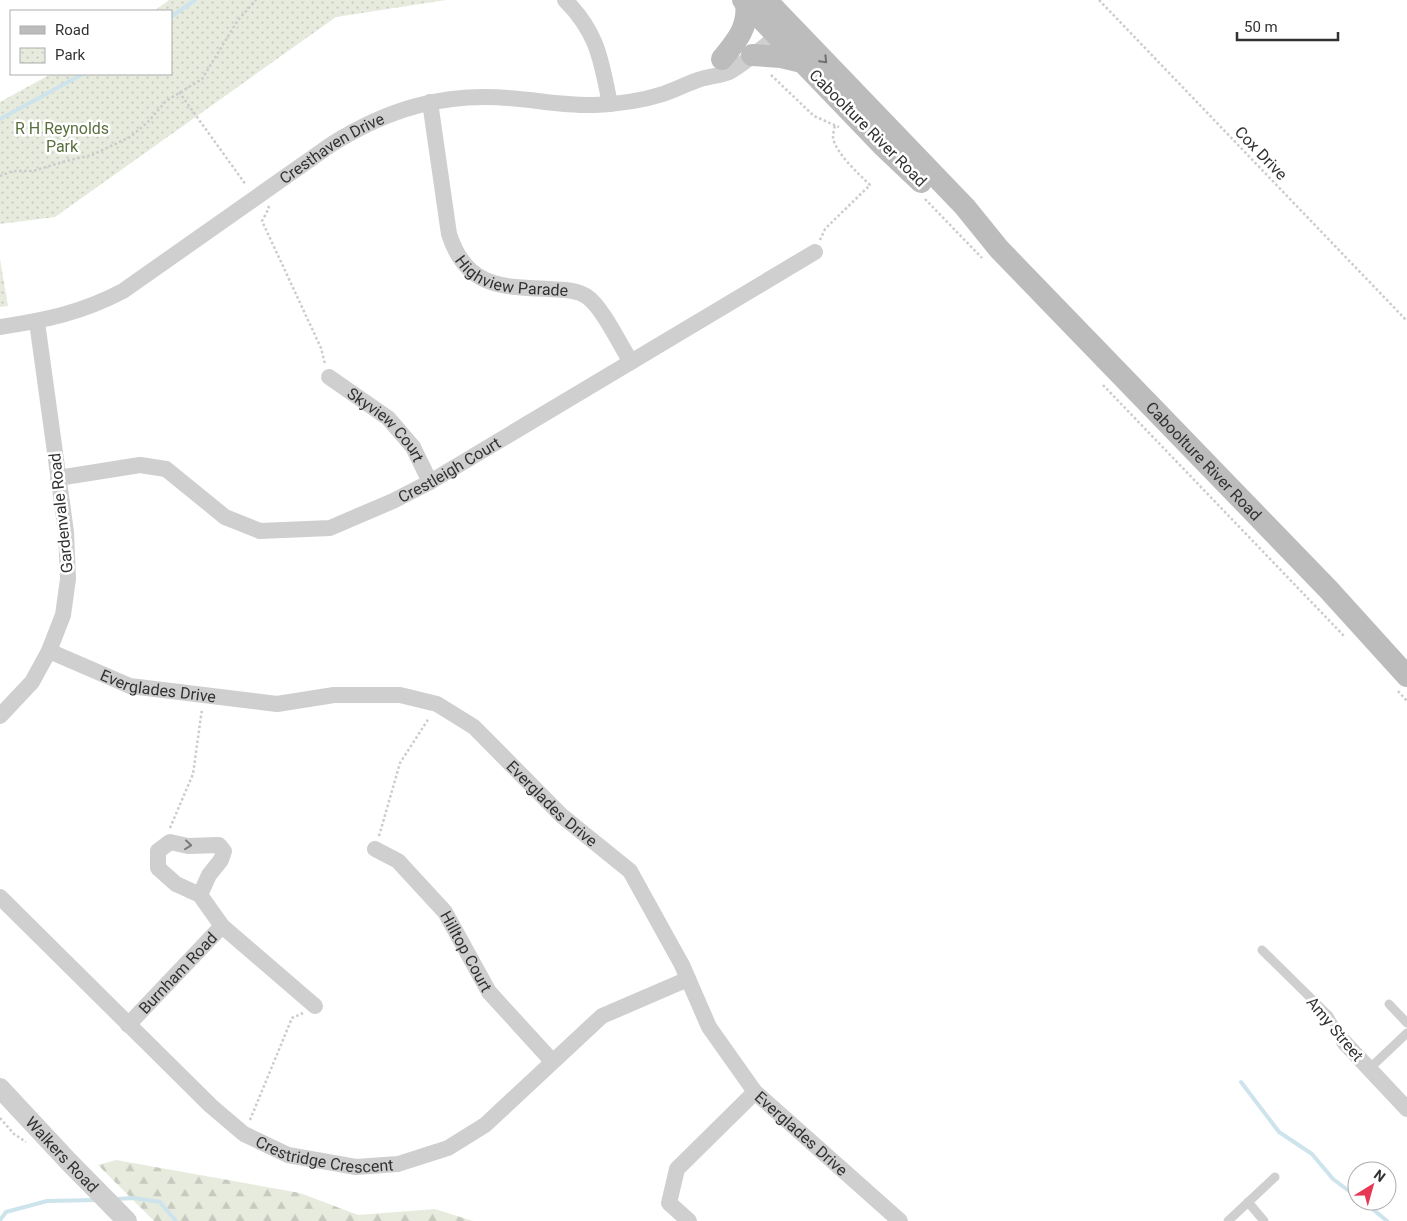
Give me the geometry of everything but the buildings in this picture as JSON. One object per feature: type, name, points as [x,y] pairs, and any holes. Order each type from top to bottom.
[{"type":"main road","name":"Caboolture River Road","points":[[751,1],[965,207],[991,254]]},
{"type":"main road","points":[[722,60],[742,34],[751,1]]},
{"type":"main road","name":"Caboolture River Road","points":[[780,27],[802,62],[882,145],[956,215],[991,254],[1328,589],[1400,681]]},
{"type":"main road","points":[[759,63],[781,57],[802,62]]},
{"type":"street","points":[[565,0],[580,15],[591,34],[600,55],[610,104]]},
{"type":"street","name":"Cresthaven Drive","points":[[699,80],[722,60],[780,27]]},
{"type":"street","name":"Cresthaven Drive","points":[[0,327],[37,322],[86,309],[123,292],[350,133],[389,114],[451,98],[491,97],[577,105],[610,104],[662,94],[699,80],[759,63],[780,27]]},
{"type":"street","name":"Highview Parade","points":[[430,102],[449,234],[454,251],[464,266],[479,278],[497,285],[570,290],[584,295],[592,300],[631,362]]},
{"type":"street","name":"Crestleigh Court","points":[[58,478],[140,465],[166,469],[225,517],[260,531],[330,528],[393,501],[430,482],[815,252]]},
{"type":"street","name":"Gardenvale Road","points":[[0,716],[32,682],[49,651],[63,615],[68,579],[66,532],[37,322]]},
{"type":"street","name":"Skyview Court","points":[[329,377],[388,418],[413,447],[430,482]]},
{"type":"street","name":"Everglades Drive","points":[[49,651],[130,686],[277,704],[334,695],[400,695],[437,704],[474,727],[562,816],[630,871],[688,979],[709,1027],[756,1092],[900,1221]]},
{"type":"street","points":[[170,842],[188,846],[219,845],[224,851],[221,860],[209,875],[200,895],[176,884],[158,868],[158,851],[170,842]]},
{"type":"street","name":"Hilltop Court","points":[[375,849],[398,861],[445,912],[489,992],[552,1062]]},
{"type":"street","name":"Burnham Road","points":[[128,1025],[222,926],[200,895]]},
{"type":"street","name":"Crestridge Crescent","points":[[0,897],[211,1106],[244,1134],[288,1155],[356,1167],[398,1164],[448,1148],[485,1125],[602,1016],[688,979]]},
{"type":"street","points":[[222,926],[315,1006]]},
{"type":"street","name":"Amy Street","points":[[1344,1042],[1407,1108]]},
{"type":"street","name":"Walkers Road","points":[[0,1088],[126,1221]]},
{"type":"street","points":[[689,1221],[670,1203],[677,1169],[756,1092]]},
{"type":"lane","name":"Amy Street","points":[[1262,950],[1329,1016],[1344,1042]]},
{"type":"lane","points":[[1389,1004],[1407,1022]]},
{"type":"lane","points":[[1369,1069],[1407,1032]]},
{"type":"lane","points":[[1228,1221],[1275,1177]]},
{"type":"lane","points":[[1248,1202],[1264,1221]]},
{"type":"path","points":[[0,176],[13,172],[33,171],[66,160],[92,155],[139,130],[166,101],[202,79],[238,20],[251,1],[256,0]]},
{"type":"path","name":"Cox Drive","points":[[1099,0],[1407,321]]},
{"type":"path","points":[[759,63],[814,116],[842,129]]},
{"type":"path","points":[[179,92],[246,185]]},
{"type":"path","points":[[815,252],[825,229],[870,185],[839,152],[833,136],[835,126]]},
{"type":"path","points":[[923,197],[991,254]]},
{"type":"path","points":[[268,206],[269,208],[262,221],[321,348],[329,377]]},
{"type":"path","points":[[1097,378],[1346,637]]},
{"type":"path","points":[[1400,681],[1407,701]]},
{"type":"path","points":[[170,842],[170,829],[193,774],[204,695]]},
{"type":"path","points":[[375,849],[400,763],[437,704]]},
{"type":"path","points":[[244,1134],[292,1018],[315,1006]]},
{"type":"green space","name":"R H Reynolds Park","points":[[169,0],[446,0],[336,17],[55,217],[0,224],[0,102],[49,75],[172,75],[172,10],[155,10]]},
{"type":"green space","points":[[0,259],[8,306],[0,307]]},
{"type":"green space","points":[[116,1160],[300,1193],[358,1215],[435,1209],[473,1221],[154,1221],[98,1165]]},
{"type":"waterway","points":[[172,16],[195,0]]},
{"type":"waterway","points":[[0,119],[81,75]]},
{"type":"waterway","points":[[1241,1082],[1279,1132],[1312,1154],[1333,1179],[1347,1190]]},
{"type":"waterway","points":[[116,1199],[134,1198],[160,1202],[176,1221]]},
{"type":"waterway","points":[[0,1220],[6,1212],[47,1201],[97,1200]]},
{"type":"waterway","points":[[1375,1211],[1387,1221]]}]
